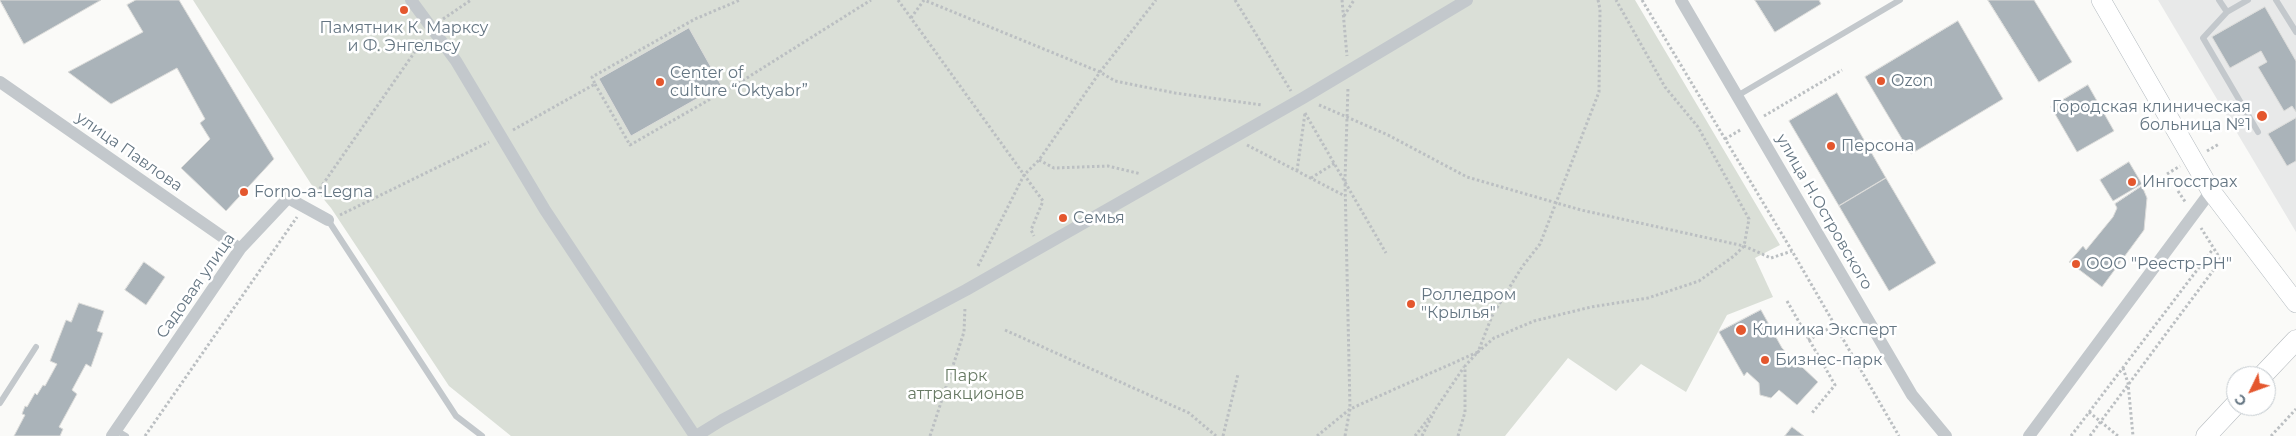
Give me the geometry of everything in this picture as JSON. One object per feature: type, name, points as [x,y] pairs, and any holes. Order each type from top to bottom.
[{"type":"main road","points":[[2101,0],[2211,190],[2296,303]]},
{"type":"main road","points":[[2271,366],[2296,340]]},
{"type":"main road","points":[[2206,436],[2226,415]]},
{"type":"street","points":[[412,0],[456,60],[545,210],[696,436],[722,420],[966,290],[1301,100],[1467,0]]},
{"type":"street","name":"улица Н.Островского","points":[[1681,0],[1912,395],[1946,436]]},
{"type":"street","name":"улица Павлова","points":[[0,82],[240,249]]},
{"type":"street","points":[[2029,436],[2211,190]]},
{"type":"street","name":"Садовая улица","points":[[118,434],[240,249],[288,198],[328,220]]},
{"type":"lane","points":[[1737,96],[1900,0]]},
{"type":"lane","points":[[2219,0],[2227,12]]},
{"type":"lane","points":[[2248,0],[2227,12],[2203,38],[2258,132]]},
{"type":"lane","points":[[2276,0],[2296,32]]},
{"type":"lane","points":[[328,220],[456,416],[482,436]]},
{"type":"lane","points":[[0,403],[36,347]]},
{"type":"path","points":[[460,7],[465,0]]},
{"type":"path","points":[[306,208],[431,28],[471,0]]},
{"type":"path","points":[[740,0],[695,20],[592,77],[630,145],[742,81],[871,0]]},
{"type":"path","points":[[898,0],[1043,202],[1031,230],[1039,248]]},
{"type":"path","points":[[911,18],[924,0],[1100,72],[1116,82],[1175,93],[1285,108]]},
{"type":"path","points":[[930,436],[964,332],[966,290],[1024,175],[1039,160],[1100,72],[1156,0]]},
{"type":"path","points":[[1236,0],[1301,100],[1305,113],[1386,253]]},
{"type":"path","points":[[1342,0],[1348,70],[1345,180],[1350,409],[1345,436]]},
{"type":"path","points":[[1344,17],[1354,0]]},
{"type":"path","points":[[1317,436],[1350,409],[1478,352],[1492,316],[1522,267],[1540,244],[1600,92],[1600,9],[1598,0]]},
{"type":"path","points":[[1415,436],[1464,366],[1494,338],[1534,321],[1591,306],[1648,298],[1699,281],[1734,256],[1744,246],[1749,219],[1698,127],[1665,88],[1616,0]]},
{"type":"path","points":[[1642,0],[1792,251],[1899,436]]},
{"type":"path","points":[[1770,112],[1842,70]]},
{"type":"path","points":[[328,220],[502,136],[595,84]]},
{"type":"path","points":[[1301,100],[1388,135],[1467,176],[1557,204],[1744,246],[1771,258],[1792,251]]},
{"type":"path","points":[[1297,171],[1305,113]]},
{"type":"path","points":[[1233,138],[1346,196]]},
{"type":"path","points":[[1039,160],[1054,168],[1108,166],[1161,179]]},
{"type":"path","points":[[1310,178],[1335,163]]},
{"type":"path","points":[[2090,436],[2220,260],[2194,214]]},
{"type":"path","points":[[145,436],[297,217]]},
{"type":"path","points":[[2070,436],[2213,249]]},
{"type":"path","points":[[1786,301],[1835,385],[1812,413]]},
{"type":"path","points":[[1808,340],[1835,324]]},
{"type":"path","points":[[1005,330],[1188,413],[1216,436]]},
{"type":"path","points":[[1458,436],[1465,412],[1464,366]]},
{"type":"path","points":[[2123,367],[2128,383],[2133,436]]},
{"type":"path","points":[[1223,436],[1238,374]]},
{"type":"path","points":[[2271,436],[2296,409]]},
{"type":"path","points":[[1422,436],[1434,410]]},
{"type":"path","points":[[2089,412],[2118,436]]},
{"type":"shaded area","name":"Городская клиническая больница №1","points":[[2158,0],[2296,0],[2296,232]]},
{"type":"green space","name":"Парк аттракционов","points":[[193,0],[1635,0],[1780,245],[1755,258],[1773,297],[1727,315],[1686,392],[1641,364],[1616,391],[1568,358],[1505,436],[511,436],[449,386],[331,208],[311,184]]},
{"type":"building","points":[[0,0],[101,0],[24,44]]},
{"type":"building","points":[[136,0],[179,0],[274,159],[226,211],[181,168],[210,139],[200,123],[205,119],[177,68],[111,104],[68,72],[143,32],[127,5]]},
{"type":"building","points":[[1755,0],[1819,0],[1821,4],[1775,32]]},
{"type":"building","points":[[1988,0],[2034,0],[2072,62],[2039,82]]},
{"type":"building","points":[[2265,7],[2296,61],[2296,112],[2292,106],[2284,111],[2258,67],[2267,62],[2261,51],[2230,68],[2212,37]]},
{"type":"building","points":[[1958,21],[2003,99],[1911,154],[1865,77]]},
{"type":"building","name":"Center of culture “Oktyabr”","points":[[689,28],[721,85],[631,136],[599,79]]},
{"type":"building","points":[[2088,85],[2114,131],[2077,152],[2051,107]]},
{"type":"building","points":[[1837,93],[1886,178],[1839,206],[1789,121]]},
{"type":"building","points":[[2296,118],[2296,161],[2287,166],[2268,134]]},
{"type":"building","points":[[2129,162],[2142,184],[2113,201],[2100,180]]},
{"type":"building","points":[[1886,178],[1936,263],[1889,291],[1839,206]]},
{"type":"building","points":[[2142,186],[2147,198],[2144,230],[2102,287],[2069,262],[2083,246],[2086,250],[2113,217],[2117,208],[2115,204]]},
{"type":"building","points":[[144,262],[165,277],[146,305],[125,290]]},
{"type":"building","points":[[79,303],[104,311],[97,331],[103,333],[91,367],[86,364],[72,390],[77,394],[59,427],[63,429],[60,436],[14,436],[25,415],[22,414],[25,406],[27,407],[35,393],[37,395],[43,385],[45,386],[57,364],[50,361],[66,320],[71,322]]},
{"type":"building","name":"Бизнес-парк","points":[[1761,310],[1782,348],[1818,382],[1797,405],[1779,390],[1771,398],[1760,395],[1759,383],[1747,372],[1744,376],[1719,332]]},
{"type":"building","points":[[1792,427],[1804,436],[1785,436]]},
{"type":"place","name":"Памятник К. Марксу и Ф. Энгельсу","points":[[404,10]]},
{"type":"place","name":"Ozon","points":[[1881,81]]},
{"type":"place","name":"Center of culture “Oktyabr”","points":[[660,82]]},
{"type":"place","name":"Городская клиническая больница №1","points":[[2262,116]]},
{"type":"place","name":"Персона","points":[[1831,146]]},
{"type":"place","name":"Ингосстрах","points":[[2132,182]]},
{"type":"place","name":"Forno-a-Legna","points":[[244,192]]},
{"type":"place","name":"Семья","points":[[1063,218]]},
{"type":"place","name":"ООО \"Реестр-РН\"","points":[[2076,264]]},
{"type":"place","name":"Ролледром \"Крылья\"","points":[[1411,304]]},
{"type":"place","name":"Клиника Эксперт","points":[[1741,330]]},
{"type":"place","name":"Бизнес-парк","points":[[1765,360]]}]
